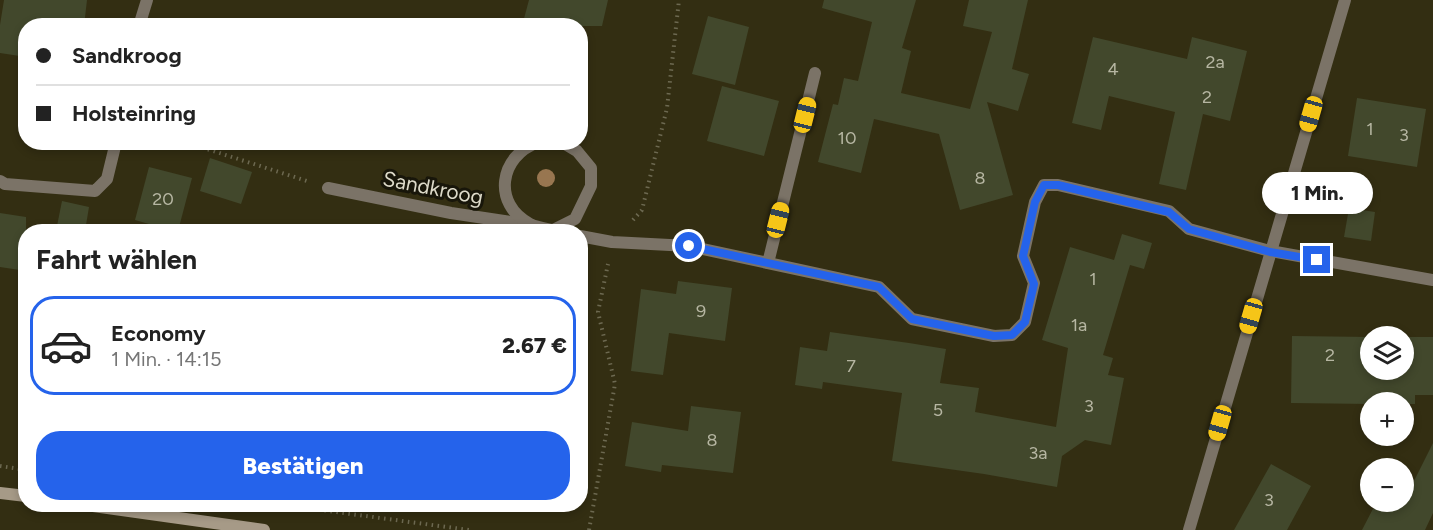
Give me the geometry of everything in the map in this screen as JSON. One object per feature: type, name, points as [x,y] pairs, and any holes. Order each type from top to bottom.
[{"type":"street","points":[[141,18],[147,0]]},
{"type":"street","points":[[1189,530],[1345,0]]},
{"type":"street","points":[[768,263],[816,73]]},
{"type":"street","points":[[0,181],[5,184],[95,191],[107,179],[114,150]]},
{"type":"street","name":"Sandkroog","points":[[524,150],[513,160],[504,179],[506,195],[513,211],[530,224]]},
{"type":"street","name":"Sandkroog","points":[[567,224],[575,219],[591,186],[591,168],[577,150]]},
{"type":"street","points":[[588,238],[612,242],[689,246],[879,287],[912,319],[994,336],[1012,335],[1025,322],[1034,284],[1023,256],[1035,202],[1044,185],[1058,185],[1169,212],[1189,229],[1270,252],[1433,280]]},
{"type":"street","name":"Sandkroog","points":[[328,188],[451,213],[524,224]]},
{"type":"street","points":[[0,493],[18,495]]},
{"type":"street","points":[[136,512],[264,530]]},
{"type":"path","points":[[589,530],[615,384],[598,312],[612,242],[642,210],[667,108],[679,0]]},
{"type":"path","points":[[210,150],[328,188]]},
{"type":"path","points":[[0,466],[18,469]]},
{"type":"path","points":[[337,512],[469,530]]},
{"type":"building","points":[[4,0],[87,0],[85,18],[18,18],[18,56],[0,53],[0,25]]},
{"type":"building","points":[[529,0],[608,0],[602,26],[588,26],[588,18],[524,18]]},
{"type":"building","points":[[824,0],[916,0],[902,48],[911,51],[901,93],[970,109],[992,32],[963,26],[969,0],[1028,0],[1012,69],[1029,74],[1018,111],[987,102],[1013,195],[960,210],[939,134],[874,119],[861,173],[818,162],[833,104],[838,105],[844,78],[858,81],[872,22],[822,8]]},
{"type":"building","points":[[708,16],[749,27],[735,85],[692,74]]},
{"type":"building","points":[[1093,37],[1187,59],[1192,37],[1247,51],[1230,121],[1203,114],[1186,190],[1159,184],[1175,112],[1109,96],[1101,130],[1072,123]]},
{"type":"building","points":[[722,86],[779,101],[764,156],[707,141]]},
{"type":"building","points":[[1357,98],[1426,109],[1417,167],[1348,156]]},
{"type":"building","points":[[210,158],[252,172],[241,204],[200,191]]},
{"type":"building","points":[[149,167],[192,178],[180,224],[149,224],[135,220]]},
{"type":"building","points":[[62,201],[89,207],[86,224],[57,224]]},
{"type":"building","points":[[1349,208],[1375,212],[1371,241],[1344,237]]},
{"type":"building","points":[[0,213],[26,217],[26,224],[18,224],[18,270],[0,267]]},
{"type":"building","points":[[1122,234],[1152,243],[1144,269],[1130,265],[1103,355],[1113,358],[1108,375],[1124,378],[1111,445],[1085,440],[1062,456],[1057,487],[892,461],[902,393],[823,382],[822,389],[795,385],[800,347],[827,351],[830,332],[909,343],[946,349],[940,383],[979,388],[975,412],[1056,427],[1068,348],[1042,340],[1070,247],[1114,260]]},
{"type":"building","points":[[678,281],[732,288],[725,341],[669,333],[663,375],[631,371],[641,289],[676,294]]},
{"type":"building","points":[[1292,336],[1360,337],[1360,380],[1414,380],[1414,337],[1433,337],[1433,395],[1415,395],[1415,404],[1414,392],[1360,392],[1360,404],[1291,403]]},
{"type":"building","points":[[691,406],[741,412],[733,473],[662,465],[661,472],[625,466],[632,422],[688,431]]},
{"type":"building","points":[[1433,443],[1433,513],[1425,530],[1362,530],[1371,512],[1414,512],[1414,481]]},
{"type":"building","points":[[1271,464],[1311,486],[1287,530],[1234,530]]},
{"type":"route","points":[[689,246],[879,287],[912,319],[994,336],[1012,335],[1025,322],[1034,284],[1023,256],[1035,202],[1044,185],[1058,185],[1169,212],[1189,229],[1270,252],[1317,260]]}]
